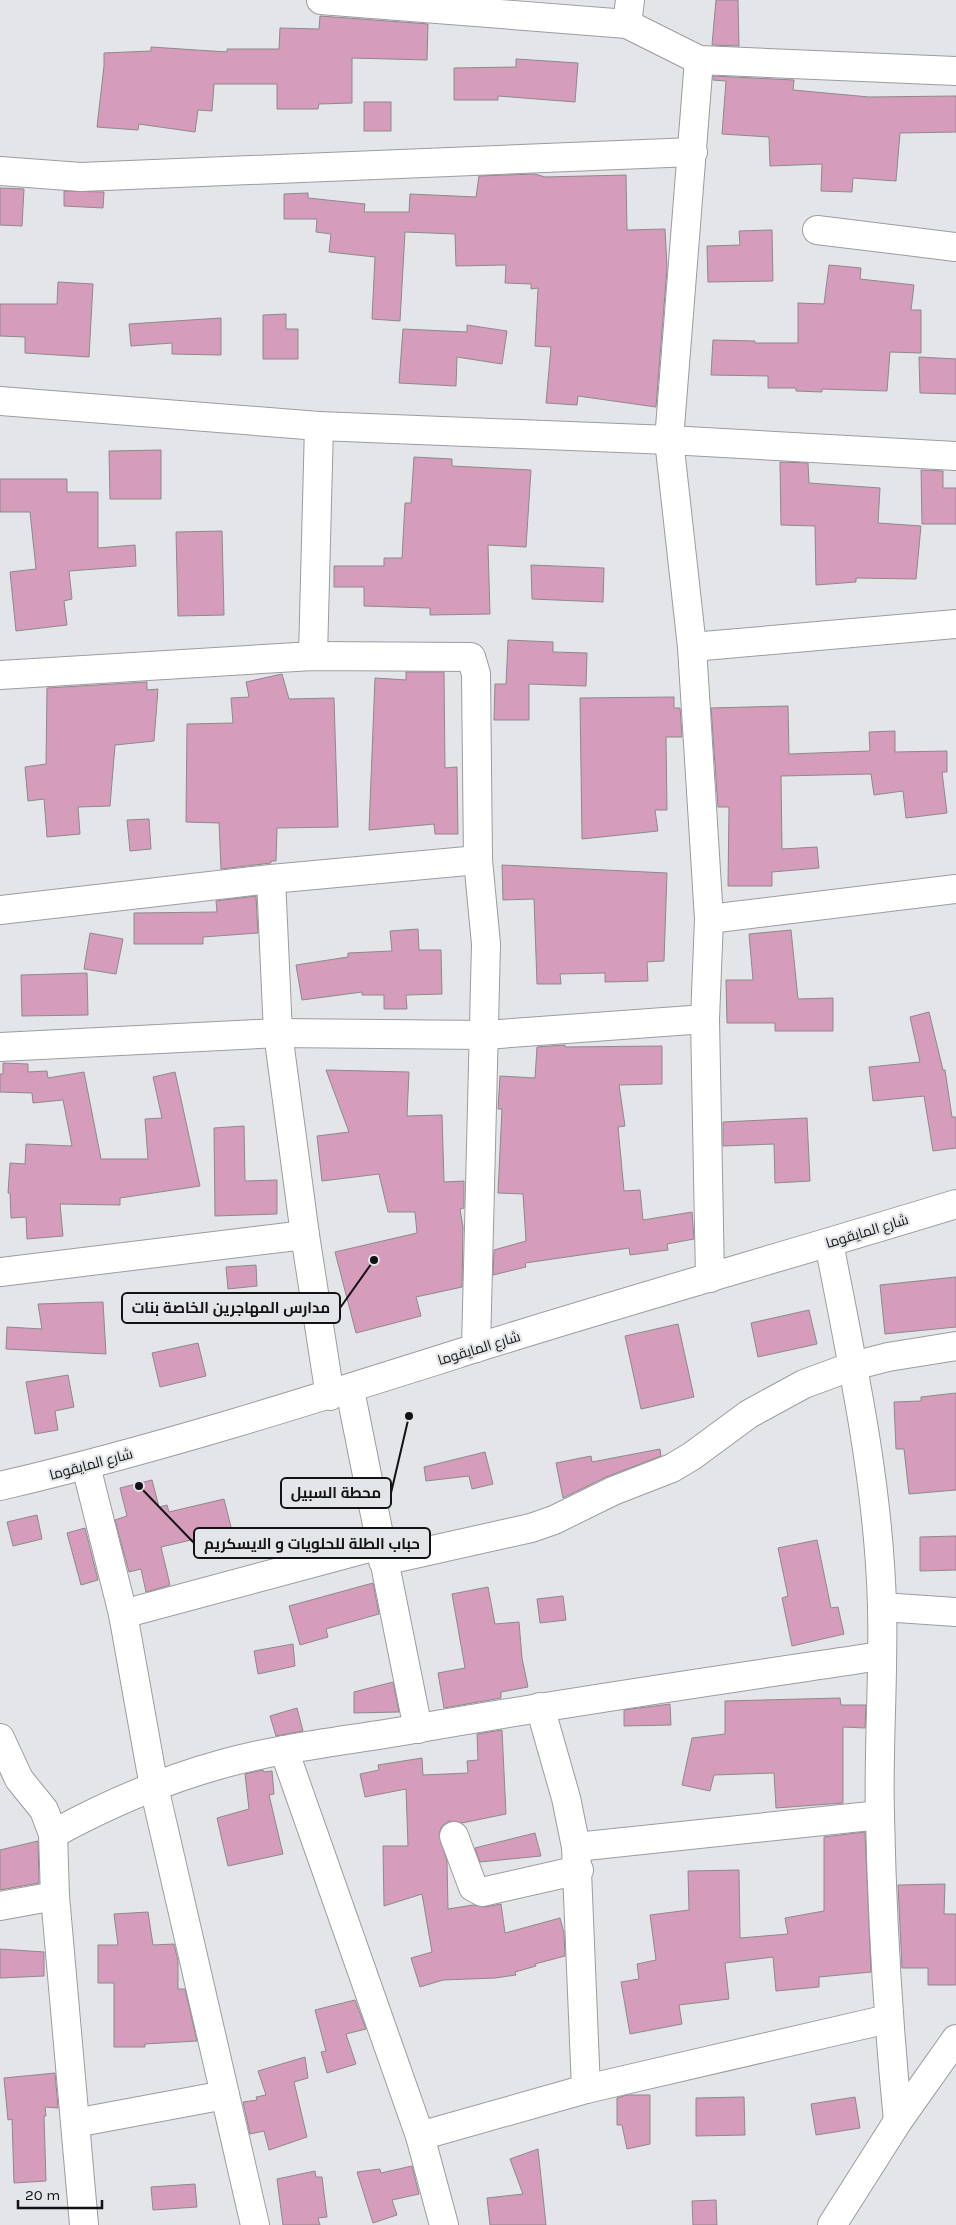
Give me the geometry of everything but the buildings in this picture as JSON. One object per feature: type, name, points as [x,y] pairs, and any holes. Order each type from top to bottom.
[{"type":"street","points":[[321,0],[628,12],[699,60],[956,71]]},
{"type":"street","points":[[699,60],[669,440],[692,647],[709,919],[705,1019],[710,1278]]},
{"type":"street","points":[[0,171],[81,177],[693,152]]},
{"type":"street","points":[[818,230],[956,247]]},
{"type":"street","points":[[0,401],[319,426],[669,440],[956,456]]},
{"type":"street","points":[[313,656],[319,426]]},
{"type":"street","points":[[692,647],[956,624]]},
{"type":"street","points":[[0,675],[313,656],[471,657],[476,674],[478,860],[486,944],[476,1348]]},
{"type":"street","points":[[0,910],[271,879],[478,860]]},
{"type":"street","points":[[271,879],[278,1033],[305,1235],[340,1393],[382,1553],[418,1729]]},
{"type":"street","points":[[709,919],[956,889]]},
{"type":"street","points":[[0,1047],[278,1033],[485,1035],[705,1019]]},
{"type":"street","name":"شارع المايقوما","points":[[0,1486],[86,1466],[340,1393],[476,1348],[956,1204]]},
{"type":"street","points":[[0,1272],[305,1235]]},
{"type":"street","points":[[829,1243],[853,1366],[876,1522],[882,1607],[880,1815],[888,2019],[898,2121]]},
{"type":"street","points":[[123,1614],[382,1553],[531,1528],[554,1520],[612,1491],[672,1468],[692,1456],[749,1414],[804,1384],[853,1366],[888,1357],[956,1346]]},
{"type":"street","points":[[86,1466],[123,1614],[154,1787],[255,2225]]},
{"type":"street","points":[[882,1607],[956,1612]]},
{"type":"street","points":[[53,1834],[84,1817],[154,1787],[224,1763],[284,1750],[418,1729],[540,1706],[881,1656]]},
{"type":"street","points":[[540,1706],[566,1798],[577,1859],[586,2089]]},
{"type":"street","points":[[0,1738],[19,1778],[44,1810],[53,1834],[55,1896],[84,2225]]},
{"type":"street","points":[[284,1750],[420,2136],[444,2225]]},
{"type":"street","points":[[454,1836],[473,1887],[482,1892],[577,1859],[880,1815]]},
{"type":"street","points":[[0,1906],[55,1896]]},
{"type":"street","points":[[420,2136],[586,2089],[888,2019]]},
{"type":"street","points":[[832,2225],[898,2121],[956,2039]]},
{"type":"street","points":[[75,2122],[225,2095]]},
{"type":"place","name":"مدارس المهاجرين الخاصة بنات","points":[[374,1260]]},
{"type":"place","name":"محطة السبيل","points":[[409,1416]]},
{"type":"place","name":"حباب الطلة للحلويات و الايسكريم","points":[[139,1486]]}]
